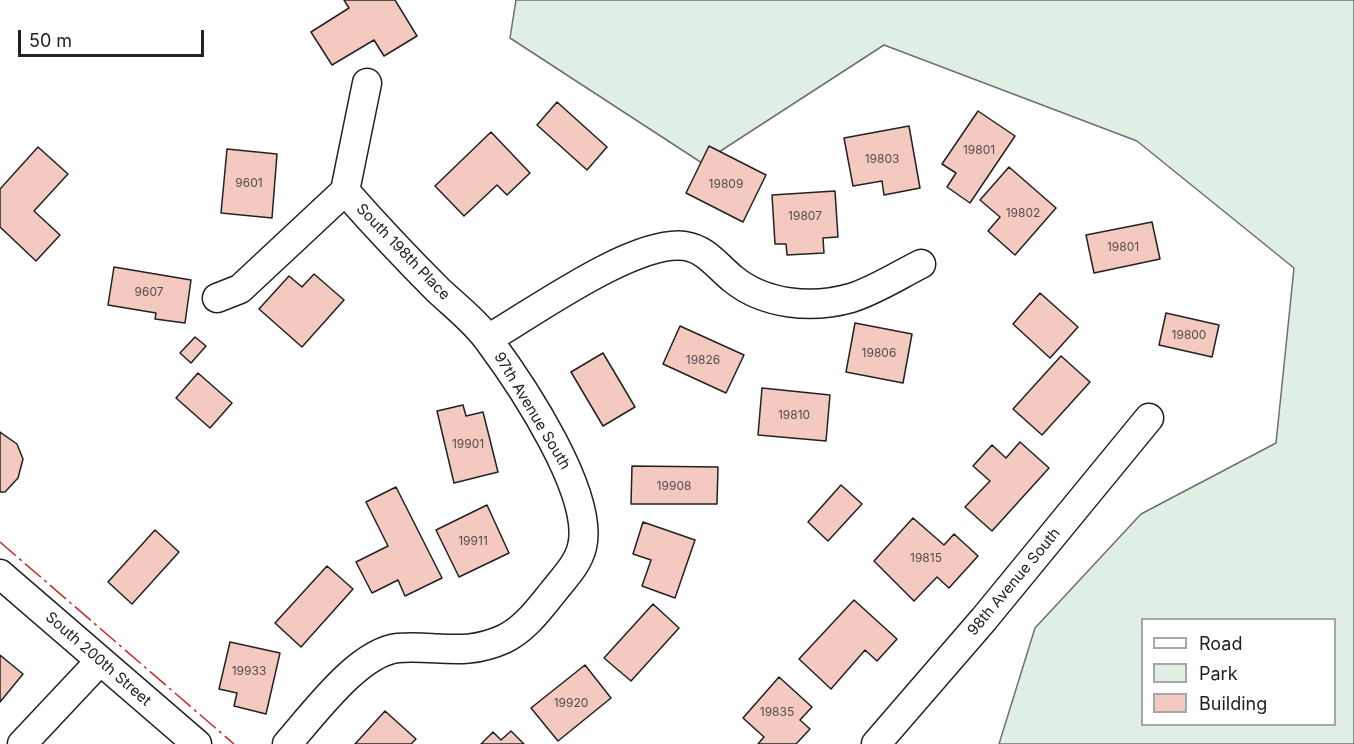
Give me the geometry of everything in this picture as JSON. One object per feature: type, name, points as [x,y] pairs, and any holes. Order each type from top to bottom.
[{"type":"street","name":"South 198th Place","points":[[367,83],[345,191],[386,238],[488,339]]},
{"type":"street","points":[[217,298],[240,289],[345,191]]},
{"type":"street","name":"97th Avenue South","points":[[287,744],[346,679],[376,654],[396,648],[476,650],[507,638],[534,616],[574,566],[582,547],[583,519],[576,486],[540,420],[488,339],[620,261],[652,250],[685,246],[714,259],[734,279],[763,298],[808,304],[852,298],[921,264]]},
{"type":"street","name":"98th Avenue South","points":[[876,744],[984,619],[1149,418]]},
{"type":"street","name":"South 200th Street","points":[[0,574],[197,744]]},
{"type":"street","points":[[22,744],[100,661]]},
{"type":"green space","points":[[516,0],[1354,0],[1354,744],[999,744],[1035,628],[1141,514],[1276,443],[1294,268],[1137,141],[884,45],[702,163],[510,38]]},
{"type":"building","points":[[344,0],[395,0],[417,36],[384,56],[374,40],[332,65],[311,32],[349,8]]},
{"type":"building","points":[[557,102],[607,147],[587,170],[537,125]]},
{"type":"building","points":[[978,111],[1015,136],[970,203],[947,187],[956,173],[942,164]]},
{"type":"building","points":[[909,126],[920,188],[884,195],[882,181],[853,186],[844,138]]},
{"type":"building","points":[[491,132],[530,173],[507,195],[497,185],[464,216],[435,186]]},
{"type":"building","points":[[709,146],[766,175],[743,222],[686,193]]},
{"type":"building","points":[[38,147],[68,174],[34,211],[60,235],[36,261],[0,227],[0,189]]},
{"type":"building","points":[[227,149],[277,154],[272,218],[221,213]]},
{"type":"building","points":[[1009,167],[1056,208],[1015,255],[988,231],[1000,217],[980,200]]},
{"type":"building","points":[[835,191],[838,237],[823,238],[824,253],[787,255],[786,244],[775,244],[772,195]]},
{"type":"building","points":[[1152,222],[1160,259],[1094,273],[1086,235]]},
{"type":"building","points":[[114,267],[191,280],[185,323],[155,319],[156,313],[108,305]]},
{"type":"building","points":[[314,274],[344,300],[302,347],[259,309],[289,276],[302,287]]},
{"type":"building","points":[[1040,293],[1078,327],[1050,358],[1013,324]]},
{"type":"building","points":[[1166,313],[1219,325],[1212,357],[1159,345]]},
{"type":"building","points":[[855,323],[912,334],[903,383],[846,372]]},
{"type":"building","points":[[680,326],[744,355],[726,393],[663,364]]},
{"type":"building","points":[[195,337],[206,346],[191,363],[180,353]]},
{"type":"building","points":[[603,353],[635,407],[603,426],[571,372]]},
{"type":"building","points":[[1061,356],[1090,382],[1042,435],[1013,409]]},
{"type":"building","points":[[198,373],[232,403],[210,428],[176,398]]},
{"type":"building","points":[[762,388],[830,395],[826,441],[758,435]]},
{"type":"building","points":[[463,405],[466,416],[483,412],[498,472],[454,483],[437,411]]},
{"type":"building","points":[[0,432],[17,444],[23,459],[18,478],[5,492],[0,492]]},
{"type":"building","points":[[1020,442],[1049,468],[992,531],[965,507],[990,481],[973,466],[992,445],[1006,458]]},
{"type":"building","points":[[632,466],[718,467],[717,504],[631,504]]},
{"type":"building","points":[[841,485],[862,504],[828,541],[808,522]]},
{"type":"building","points":[[396,487],[442,578],[405,596],[398,580],[372,593],[356,562],[388,546],[366,502]]},
{"type":"building","points":[[487,505],[509,553],[459,577],[436,530]]},
{"type":"building","points":[[913,518],[944,545],[954,534],[978,556],[949,588],[937,577],[914,601],[874,561]]},
{"type":"building","points":[[643,522],[695,540],[675,598],[642,586],[651,560],[633,554]]},
{"type":"building","points":[[155,530],[179,552],[132,604],[108,582]]},
{"type":"building","points":[[327,566],[353,589],[301,647],[275,623]]},
{"type":"building","points":[[854,600],[897,639],[877,661],[865,650],[831,689],[799,659]]},
{"type":"building","points":[[653,604],[679,628],[631,681],[604,658]]},
{"type":"building","points":[[230,642],[280,653],[266,714],[234,706],[237,693],[219,689]]},
{"type":"building","points":[[0,655],[23,674],[0,702]]},
{"type":"building","points":[[585,665],[611,698],[558,741],[531,708]]},
{"type":"building","points":[[779,677],[812,707],[800,720],[810,729],[796,744],[758,744],[764,737],[743,718]]},
{"type":"building","points":[[385,711],[416,739],[411,744],[355,744]]},
{"type":"building","points":[[511,731],[524,744],[481,744],[493,732],[501,740]]},
{"type":"power","points":[[0,542],[234,744]]}]
